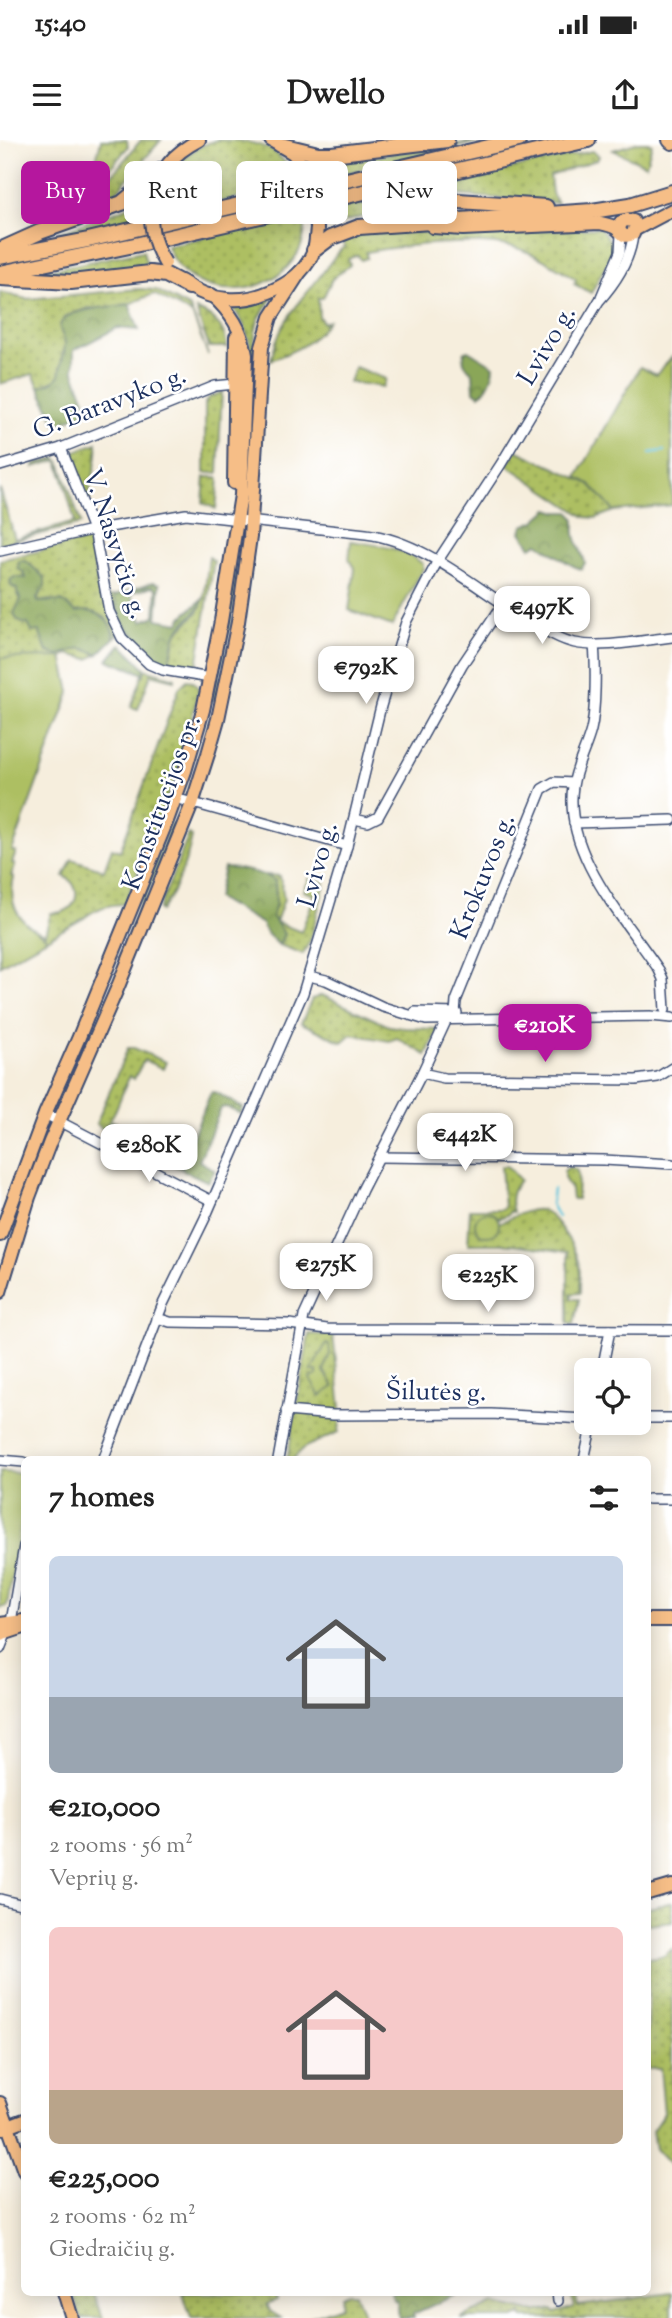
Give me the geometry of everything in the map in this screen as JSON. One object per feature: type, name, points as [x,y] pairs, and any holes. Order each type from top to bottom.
[{"type":"highway","points":[[276,142],[318,154],[332,154],[447,140]]},
{"type":"highway","points":[[0,257],[88,240],[519,140]]},
{"type":"highway","points":[[535,152],[565,140]]},
{"type":"highway","points":[[348,195],[589,140]]},
{"type":"highway","points":[[314,250],[330,238],[359,227],[587,211],[638,203],[672,191]]},
{"type":"highway","points":[[348,198],[390,195],[587,211]]},
{"type":"highway","points":[[0,250],[40,232],[124,201]]},
{"type":"highway","points":[[0,272],[127,247],[236,221]]},
{"type":"highway","points":[[0,278],[71,282],[150,273],[166,275],[189,286]]},
{"type":"main road","points":[[175,157],[183,140]]},
{"type":"main road","points":[[171,161],[199,140]]},
{"type":"main road","points":[[276,142],[301,164],[314,193],[317,228],[314,250]]},
{"type":"main road","points":[[408,225],[463,229],[600,223],[628,230],[668,211]]},
{"type":"main road","points":[[150,224],[152,236],[165,263],[181,281],[212,295],[227,299],[253,297],[272,290],[300,272]]},
{"type":"main road","name":"Konstitucijos pr.","points":[[0,1292],[23,1215],[192,804],[208,754],[227,681],[238,622],[251,522],[262,347],[271,317],[314,250]]},
{"type":"main road","name":"Konstitucijos pr.","points":[[0,1235],[45,1114],[176,798],[203,710],[243,471],[246,355],[242,334],[232,316],[212,295]]},
{"type":"main road","name":"Konstitucijos pr.","points":[[232,316],[237,347],[233,445],[237,519]]},
{"type":"main road","points":[[651,1620],[672,1620]]},
{"type":"main road","points":[[4,1629],[21,1622]]},
{"type":"main road","points":[[651,1892],[672,1886]]},
{"type":"main road","points":[[0,2103],[4,2127],[21,2164]]},
{"type":"main road","points":[[4,2127],[21,2121]]},
{"type":"main road","points":[[65,2296],[72,2318]]},
{"type":"street","name":"Lvivo g.","points":[[105,1456],[157,1318],[212,1200],[309,976],[347,846],[399,638],[438,562],[561,367],[601,298],[612,287],[632,244],[628,230]]},
{"type":"street","name":"G. Baravyko g.","points":[[0,466],[61,448],[215,386],[235,384]]},
{"type":"street","name":"V. Nasvyčio g.","points":[[61,448],[97,544],[109,611],[122,638],[149,664],[163,670],[210,678]]},
{"type":"street","points":[[0,551],[92,530],[186,514],[390,538],[415,548],[566,640],[594,645],[672,637]]},
{"type":"street","points":[[354,819],[368,822],[378,817],[462,665],[503,604]]},
{"type":"street","points":[[309,976],[326,980],[383,1007],[426,1020],[451,1016],[650,1016],[670,1013],[659,970],[595,875],[579,843],[574,823],[573,783],[591,730],[594,645]]},
{"type":"street","name":"Krokuvos g.","points":[[279,1456],[301,1326],[324,1272],[451,1016],[542,789],[554,782],[573,783]]},
{"type":"street","points":[[176,798],[347,846]]},
{"type":"street","points":[[574,823],[672,820]]},
{"type":"street","points":[[422,1073],[444,1078],[636,1080],[658,1077],[672,1068]]},
{"type":"street","points":[[45,1114],[212,1200]]},
{"type":"street","points":[[379,1157],[604,1160],[672,1164]]},
{"type":"street","points":[[157,1318],[170,1322],[275,1324],[327,1329],[672,1330]]},
{"type":"street","points":[[605,1358],[610,1330]]},
{"type":"street","name":"Šilutės g.","points":[[286,1411],[332,1415],[479,1414],[574,1418]]},
{"type":"street","points":[[651,1418],[672,1418]]},
{"type":"street","points":[[585,1456],[589,1435]]},
{"type":"street","points":[[0,1460],[21,1462]]},
{"type":"street","points":[[651,1499],[672,1499]]},
{"type":"street","points":[[0,1649],[21,1558]]},
{"type":"street","points":[[0,1899],[21,1904]]},
{"type":"green space","points":[[101,140],[127,140],[128,147],[110,169],[110,161],[96,161]]},
{"type":"green space","points":[[141,140],[161,140],[143,161],[124,161],[124,183],[117,191],[110,193],[110,177]]},
{"type":"green space","points":[[217,140],[256,144],[276,153],[284,161],[236,161],[236,198],[222,202],[222,161],[181,161],[204,145]]},
{"type":"green space","points":[[487,140],[398,161],[362,161],[362,169],[348,173],[348,161],[317,160],[387,154]]},
{"type":"green space","points":[[639,142],[652,144],[646,165],[613,150]]},
{"type":"green space","points":[[592,151],[599,156],[598,159],[550,176],[552,193],[557,203],[457,195],[457,180]]},
{"type":"green space","points":[[362,203],[362,217],[348,221],[348,205]]},
{"type":"green space","points":[[457,207],[507,211],[457,213]]},
{"type":"green space","points":[[124,208],[124,224],[132,224],[15,249],[82,224],[110,224],[110,214]]},
{"type":"green space","points":[[260,224],[305,224],[299,251],[287,268],[270,280],[251,287],[211,287],[192,278],[177,265],[167,246]]},
{"type":"green space","points":[[600,228],[611,242],[613,252],[591,293],[574,284],[576,279],[537,257],[498,244],[461,243],[400,247],[366,252],[367,258],[361,260],[358,255],[348,259],[350,265],[332,279],[323,298],[318,298],[319,316],[323,323],[328,321],[322,329],[303,345],[271,360],[278,336],[289,317],[345,246],[342,241],[336,244],[335,242],[362,233],[390,231],[448,233]]},
{"type":"green space","points":[[143,251],[148,269],[60,278],[34,273]]},
{"type":"green space","points":[[139,289],[156,290],[190,308],[208,355],[192,314],[154,294],[110,309],[88,308],[66,316],[60,327],[66,346],[59,377],[39,387],[33,374],[0,384],[0,292],[26,299]]},
{"type":"green space","points":[[272,297],[258,320],[255,333],[250,428],[250,344],[244,325],[233,307],[249,306]]},
{"type":"green space","points":[[129,304],[139,330],[117,328],[74,350],[74,372],[89,411],[58,424],[39,387],[53,382],[59,376],[65,344],[60,330],[62,321],[77,312]]},
{"type":"green space","points":[[196,310],[218,324],[227,347],[209,347]]},
{"type":"green space","points":[[468,350],[494,366],[490,382],[479,395],[474,391],[473,374],[464,362],[465,351]]},
{"type":"green space","points":[[672,357],[672,505],[614,511],[590,484],[577,477],[640,367],[656,375]]},
{"type":"green space","points":[[355,367],[386,379],[383,387],[349,382]]},
{"type":"green space","points":[[222,392],[218,473],[205,473],[205,403],[208,398]]},
{"type":"green space","points":[[97,443],[90,510],[70,456],[73,452]]},
{"type":"green space","points":[[516,450],[590,484],[614,511],[596,518],[585,517],[507,465]]},
{"type":"green space","points":[[56,458],[58,460],[34,467],[35,464]]},
{"type":"green space","points":[[58,460],[81,524],[0,544],[0,489],[15,539],[75,522]]},
{"type":"green space","points":[[205,477],[219,479],[216,509],[203,503]]},
{"type":"green space","points":[[549,509],[569,512],[574,517],[576,538],[585,563],[581,569],[538,543],[531,547],[521,532],[523,526],[535,521]]},
{"type":"green space","points":[[87,540],[91,546],[100,598],[114,596],[131,632],[159,661],[172,654],[176,634],[199,611],[204,598],[209,557],[214,561],[196,672],[190,671],[186,666],[153,660],[123,632],[114,638],[114,632],[105,617],[87,611],[77,612],[50,600],[38,602],[38,596],[23,572],[26,577],[24,580],[11,579],[14,588],[18,588],[17,593],[21,599],[19,604],[28,624],[39,631],[47,652],[59,655],[81,648],[98,654],[89,659],[67,654],[62,658],[70,692],[12,851],[16,852],[12,863],[15,865],[11,876],[14,877],[12,896],[17,912],[28,925],[45,934],[51,913],[60,913],[72,906],[75,887],[64,876],[72,859],[104,870],[112,848],[120,851],[179,688],[187,680],[193,681],[199,689],[180,765],[125,904],[98,909],[0,965],[18,917],[0,886],[0,560]]},
{"type":"green space","points":[[351,541],[398,550],[423,564],[423,569],[392,626],[349,610],[355,569],[349,560]]},
{"type":"green space","points":[[238,543],[242,544],[234,603],[215,700],[212,700],[225,639]]},
{"type":"green space","points":[[19,561],[26,561],[45,578],[45,587],[37,598],[38,602],[62,601],[76,612],[96,613],[110,625],[114,638],[98,654],[81,648],[59,655],[47,652],[39,631],[32,632],[28,624],[19,621],[14,613],[21,599],[10,581],[14,577],[26,578],[18,569]]},
{"type":"green space","points":[[153,582],[160,584],[157,619],[179,623],[183,616],[204,598],[176,634],[168,661],[158,661],[123,623],[114,596]],"holes":[[[153,586],[157,589],[155,616],[142,621],[131,593]]]},
{"type":"green space","points":[[121,644],[145,668],[144,674],[108,660]]},
{"type":"green space","points":[[62,657],[70,692],[12,851],[16,852],[11,876],[14,877],[12,892],[17,912],[27,924],[47,939],[0,965],[0,658]]},
{"type":"green space","points":[[145,669],[175,680],[151,674],[138,709],[131,707]]},
{"type":"green space","points":[[171,824],[175,825],[121,960],[118,959]]},
{"type":"green space","points":[[189,834],[192,837],[184,866],[161,911],[159,909]]},
{"type":"green space","points":[[224,868],[251,871],[275,881],[276,903],[272,916],[284,934],[279,945],[265,932],[262,924],[217,898]]},
{"type":"green space","points":[[267,875],[280,876],[284,899],[276,922],[272,916],[276,903],[275,881]]},
{"type":"green space","points":[[310,878],[325,883],[310,941],[303,954],[279,945],[284,934],[276,922],[301,932],[315,895],[304,891]]},
{"type":"green space","points":[[322,995],[389,1026],[438,1029],[426,1055],[397,1038],[389,1041],[351,1034],[342,1042],[301,1023],[312,999]]},
{"type":"green space","points":[[128,1048],[166,1062],[163,1069],[144,1060],[134,1079],[130,1076],[103,1129],[96,1124]]},
{"type":"green space","points":[[211,1092],[243,1108],[241,1114],[225,1107],[221,1108],[199,1161],[215,1170],[208,1182],[183,1170],[181,1164]]},
{"type":"green space","points":[[112,1121],[138,1134],[139,1148],[107,1132]]},
{"type":"green space","points":[[155,1139],[165,1145],[164,1149],[177,1155],[180,1149],[187,1152],[181,1167],[183,1170],[142,1150],[143,1146],[150,1149]]},
{"type":"green space","points":[[501,1166],[507,1166],[520,1180],[512,1195],[513,1212],[510,1211],[500,1218],[493,1215],[498,1228],[498,1223],[524,1212],[540,1210],[556,1222],[574,1250],[579,1264],[580,1293],[571,1294],[572,1299],[579,1299],[574,1324],[568,1324],[568,1252],[511,1244],[468,1244],[470,1209],[504,1207]]},
{"type":"green space","points":[[569,1167],[576,1169],[578,1175],[577,1199],[572,1199],[571,1190],[564,1178],[564,1171]]},
{"type":"green space","points":[[487,1212],[495,1216],[499,1224],[495,1232],[487,1236],[479,1232],[475,1224],[479,1216]]},
{"type":"green space","points":[[309,1334],[333,1335],[341,1408],[339,1432],[305,1447],[296,1456],[288,1456]]},
{"type":"green space","points":[[326,1344],[329,1345],[330,1353],[324,1371],[334,1387],[320,1396],[310,1379],[317,1375],[317,1371],[311,1371]]},
{"type":"green space","points":[[0,1472],[21,1473],[21,1524],[7,1606],[0,1608]]},
{"type":"green space","points":[[672,1902],[672,1922],[651,1925],[651,1907]]},
{"type":"green space","points":[[672,1949],[672,2167],[655,2149],[652,2131],[664,2113],[660,2069],[651,2069],[651,1958],[664,1956]]},
{"type":"green space","points":[[672,2293],[672,2316],[667,2318],[523,2318],[521,2315],[514,2318],[460,2318],[494,2303],[528,2311],[553,2310],[555,2313],[574,2307],[571,2296],[576,2296],[578,2306]]},
{"type":"green space","points":[[74,2296],[95,2296],[103,2318],[81,2318]]},
{"type":"green space","points":[[184,2296],[276,2296],[277,2300],[267,2304],[270,2311],[281,2318],[191,2318]]},
{"type":"green space","points":[[342,2296],[356,2296],[364,2318],[308,2318],[340,2306]]},
{"type":"green space","points":[[392,2296],[453,2296],[413,2314],[414,2318],[399,2318],[397,2301]]},
{"type":"waterway","points":[[650,453],[664,451]]},
{"type":"waterway","points":[[553,1189],[551,1204],[558,1217]]}]
